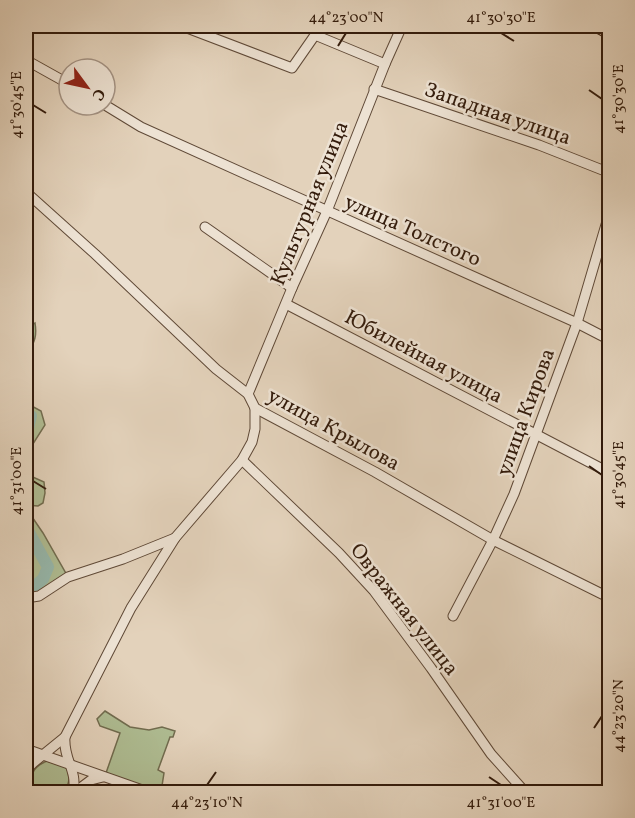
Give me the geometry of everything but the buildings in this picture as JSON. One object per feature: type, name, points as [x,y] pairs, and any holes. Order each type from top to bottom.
[{"type":"main road","points":[[597,26],[609,33]]},
{"type":"street","points":[[182,26],[292,68],[315,30],[385,64]]},
{"type":"street","name":"Культурная улица","points":[[248,394],[327,211],[402,26]]},
{"type":"street","points":[[26,60],[57,77]]},
{"type":"street","name":"Западная улица","points":[[375,89],[539,145],[609,173]]},
{"type":"street","name":"улица Толстого","points":[[117,112],[141,127],[577,323],[609,340]]},
{"type":"street","name":"улица Крылова","points":[[26,192],[216,369],[248,394],[255,408],[375,472],[493,540],[609,598]]},
{"type":"street","name":"улица Кирова","points":[[453,616],[514,494],[577,323],[609,211]]},
{"type":"street","points":[[205,227],[292,288]]},
{"type":"street","name":"Юбилейная улица","points":[[286,304],[609,473]]},
{"type":"street","points":[[26,773],[33,763],[65,737],[131,608],[175,538],[242,460],[252,442],[255,429],[255,408]]},
{"type":"street","name":"Овражная улица","points":[[242,460],[339,553],[374,591],[491,754],[525,792]]},
{"type":"street","points":[[26,598],[39,596],[68,577],[123,559],[175,538]]},
{"type":"street","points":[[65,737],[66,754],[75,776],[74,792]]},
{"type":"street","points":[[26,747],[53,748]]},
{"type":"street","points":[[26,747],[148,792]]},
{"type":"street","points":[[74,792],[91,780],[105,777]]},
{"type":"green space","points":[[35,323],[35,338],[28,352],[30,377],[26,384],[26,327]]},
{"type":"green space","points":[[26,403],[41,411],[45,425],[26,455]]},
{"type":"green space","points":[[26,474],[44,482],[43,503],[38,506],[26,505]]},
{"type":"green space","points":[[26,508],[68,577],[26,597],[26,575],[31,574],[33,567],[30,558],[32,545],[26,532]]},
{"type":"green space","points":[[105,711],[130,727],[149,730],[162,727],[175,731],[173,737],[170,737],[158,770],[164,773],[161,792],[106,773],[120,733],[100,726],[97,719]]},
{"type":"green space","points":[[47,761],[66,767],[69,780],[65,792],[33,792],[32,774],[38,766]]},
{"type":"waterway","points":[[26,412],[31,416],[26,436]]},
{"type":"waterway","points":[[26,527],[48,567],[43,579],[26,591]]}]
